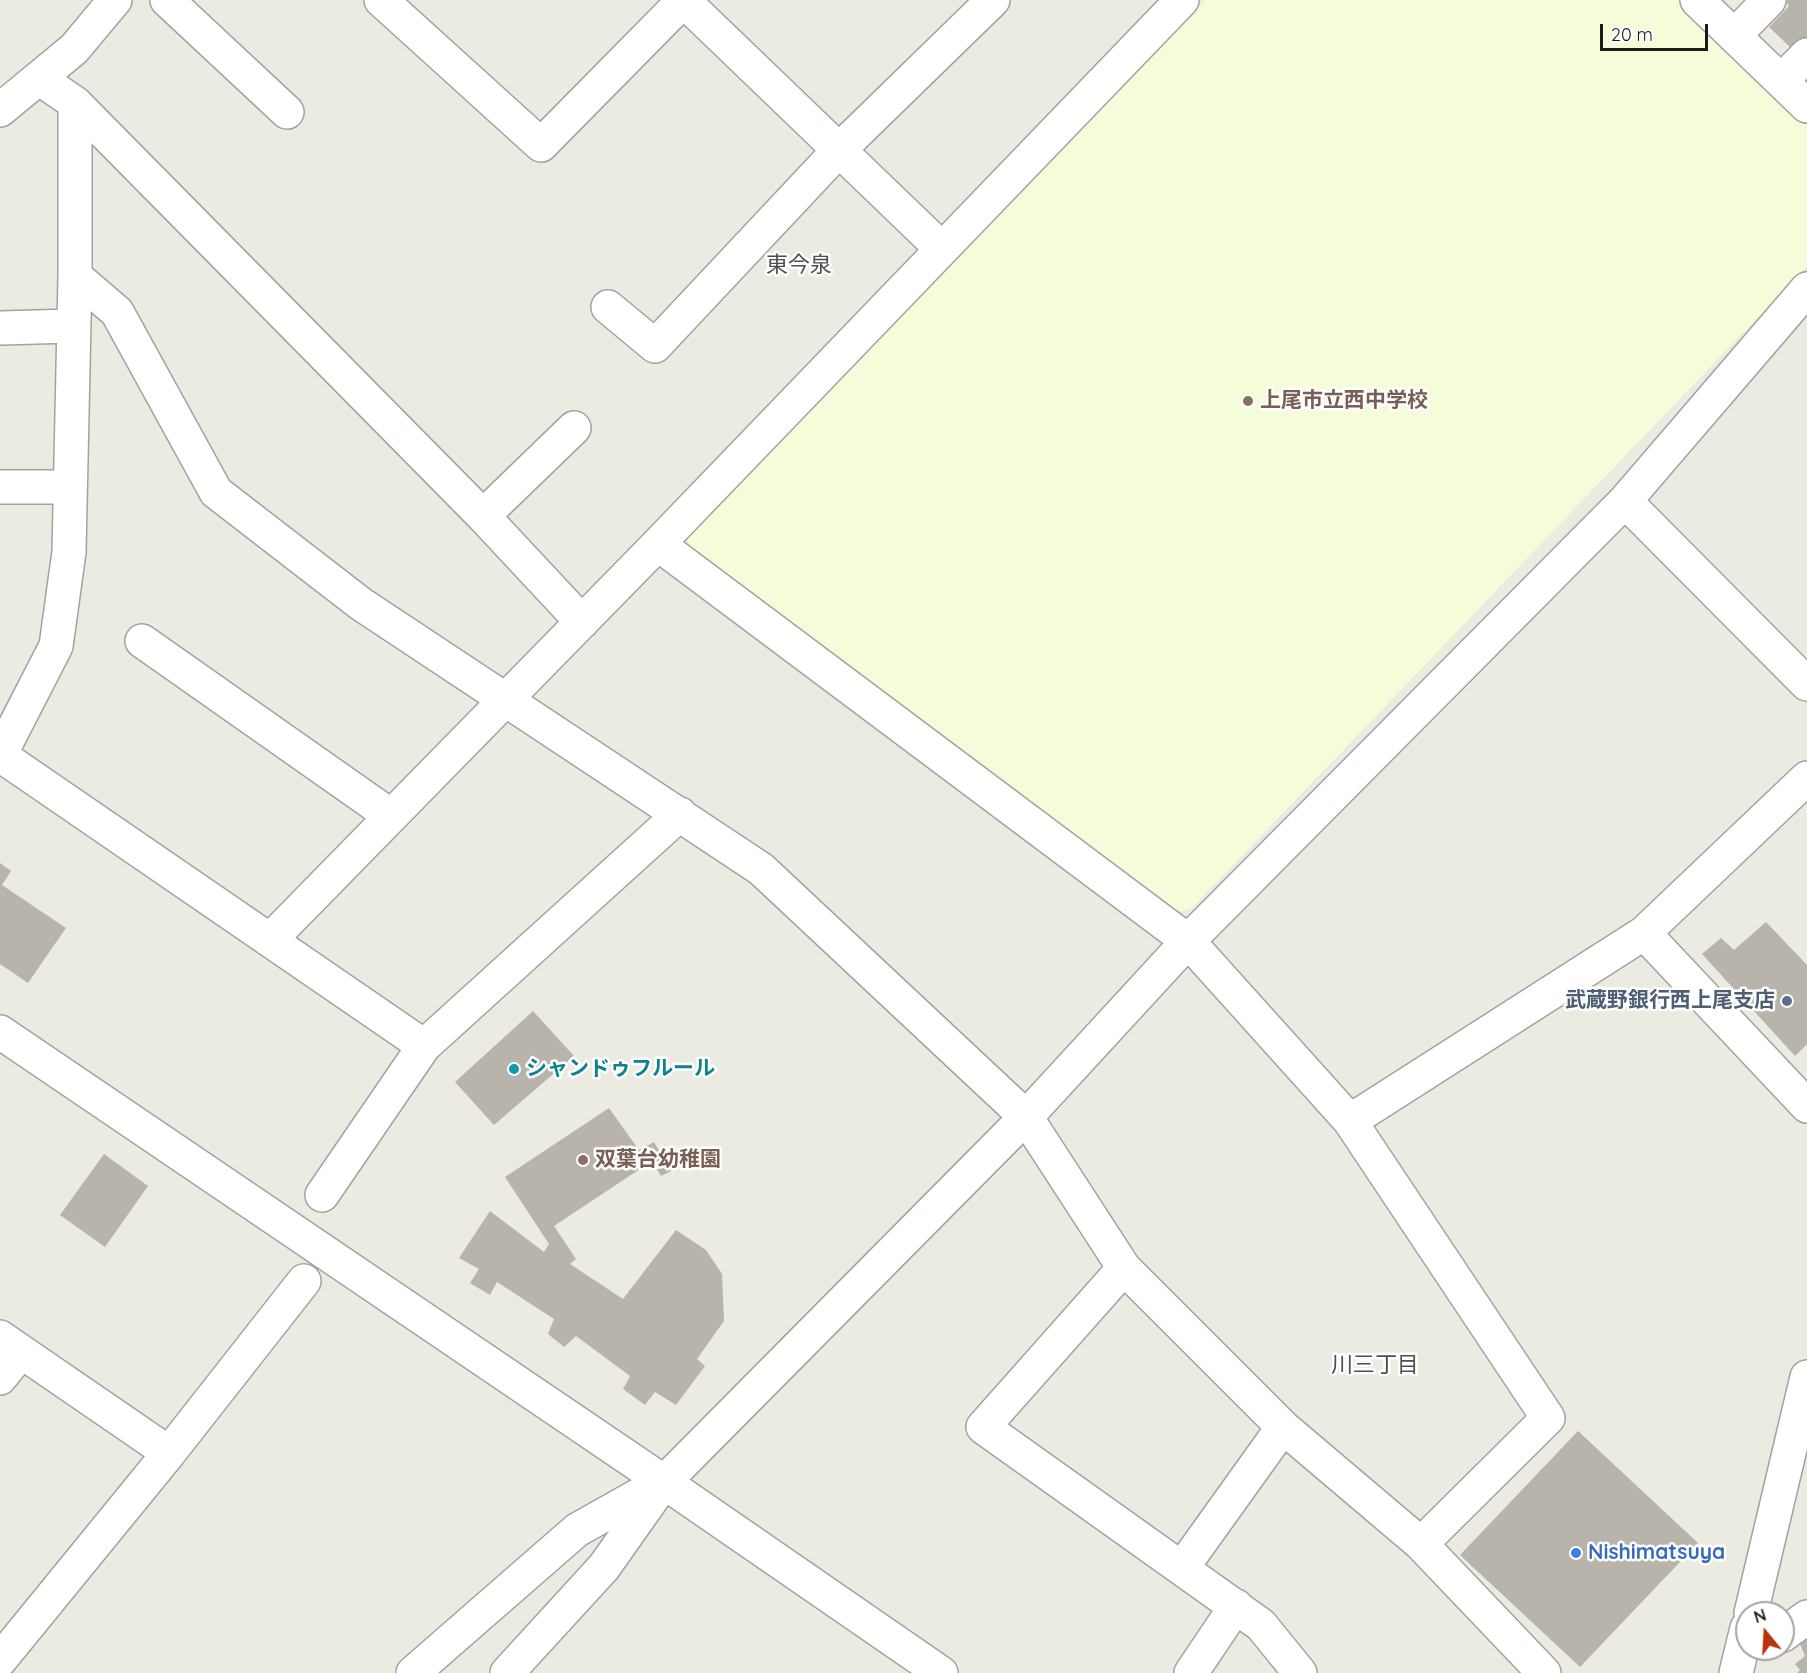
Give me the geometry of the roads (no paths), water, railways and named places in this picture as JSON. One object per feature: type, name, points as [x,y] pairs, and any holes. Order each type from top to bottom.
[{"type":"street","points":[[0,110],[74,49],[115,0]]},
{"type":"street","points":[[167,0],[287,112]]},
{"type":"street","points":[[381,0],[541,145],[684,0],[942,249]]},
{"type":"street","points":[[608,307],[655,346],[839,150],[993,0]]},
{"type":"street","points":[[270,940],[658,544],[1182,0]]},
{"type":"street","points":[[1697,0],[1807,106]]},
{"type":"street","points":[[1734,36],[1769,0]]},
{"type":"street","points":[[1781,81],[1807,55]]},
{"type":"street","points":[[40,79],[75,103],[483,516],[582,622]]},
{"type":"street","points":[[75,103],[75,276],[69,552],[56,646],[0,755],[424,1046]]},
{"type":"street","points":[[75,276],[117,312],[216,492],[361,604],[507,698],[761,869],[1026,1116],[1124,1268],[1283,1427],[1421,1544],[1540,1672]]},
{"type":"street","points":[[507,1673],[603,1567],[664,1482],[1026,1116],[1188,941],[1625,501],[1802,304]]},
{"type":"street","points":[[0,328],[74,326]]},
{"type":"street","points":[[483,516],[574,428]]},
{"type":"street","points":[[0,487],[70,487]]},
{"type":"street","points":[[1625,501],[1807,684]]},
{"type":"street","points":[[658,544],[1188,941],[1350,1121],[1548,1418],[1421,1544]]},
{"type":"street","points":[[142,641],[391,816]]},
{"type":"street","points":[[1350,1121],[1644,933],[1807,778]]},
{"type":"street","points":[[322,1194],[424,1046],[680,813]]},
{"type":"street","points":[[1644,933],[1807,1106]]},
{"type":"street","points":[[0,1032],[664,1482],[940,1673]]},
{"type":"street","points":[[1124,1268],[983,1427],[1261,1625],[1300,1673]]},
{"type":"street","points":[[0,1660],[169,1453],[304,1281]]},
{"type":"street","points":[[0,1378],[10,1345],[169,1453]]},
{"type":"street","points":[[1754,1601],[1807,1377]]},
{"type":"street","points":[[1182,1568],[1283,1427]]},
{"type":"street","points":[[413,1673],[577,1530],[664,1482]]},
{"type":"street","points":[[1191,1673],[1236,1606]]},
{"type":"street","points":[[1736,1671],[1749,1661]]},
{"type":"place","name":"上尾市立西中学校","points":[[1248,401]]},
{"type":"place","name":"武蔵野銀行西上尾支店","points":[[1787,1001]]},
{"type":"place","name":"シャンドゥフルール","points":[[514,1069]]},
{"type":"place","name":"双葉台幼稚園","points":[[583,1160]]},
{"type":"place","name":"Nishimatsuya","points":[[1576,1553]]},
{"type":"district","name":"東今泉","points":[[799,265]]},
{"type":"district","name":"川三丁目","points":[[1375,1365]]}]
